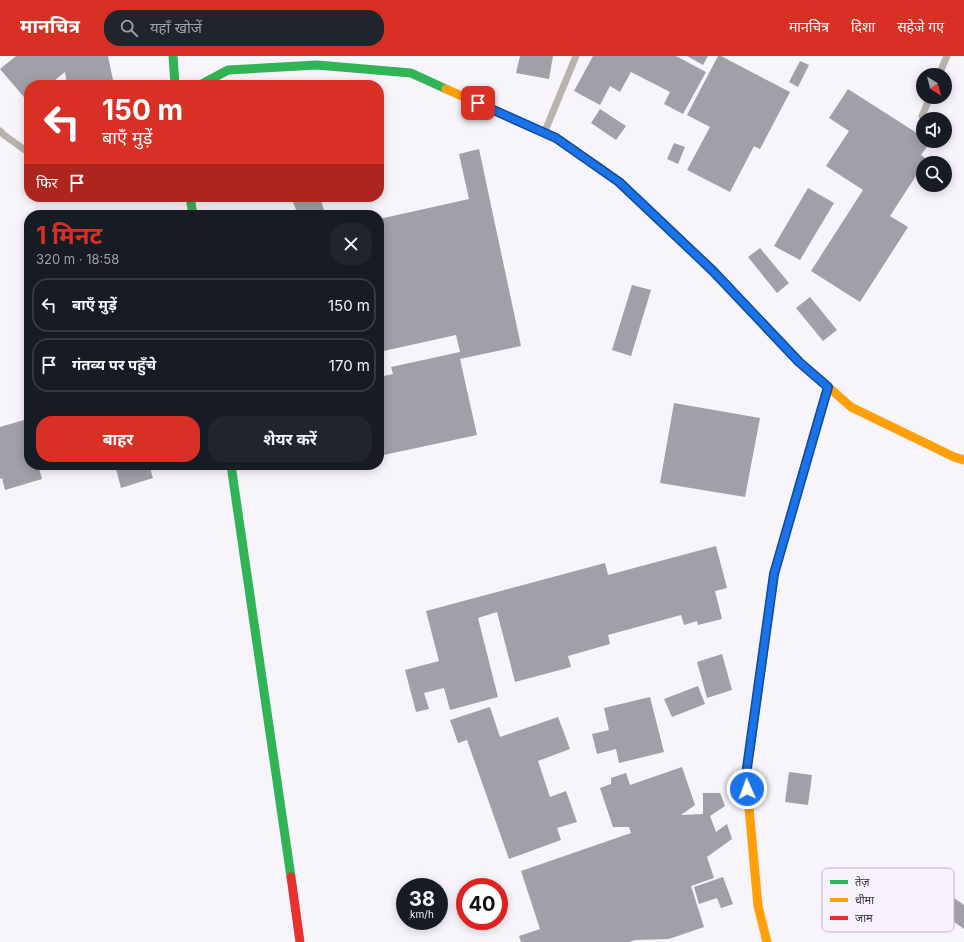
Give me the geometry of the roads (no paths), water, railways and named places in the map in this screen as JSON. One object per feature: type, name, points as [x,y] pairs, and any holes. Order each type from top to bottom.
[{"type":"street","points":[[173,56],[175,80]]},
{"type":"street","points":[[209,80],[228,70],[317,65],[411,73],[556,138],[619,182],[713,271],[799,362],[851,408],[954,457],[964,460]]},
{"type":"street","points":[[767,942],[758,906],[746,775],[774,574],[828,387]]},
{"type":"street","points":[[232,470],[300,942]]},
{"type":"lane","points":[[544,133],[576,56]]},
{"type":"lane","points":[[942,68],[947,56]]},
{"type":"lane","points":[[0,131],[24,149]]}]
